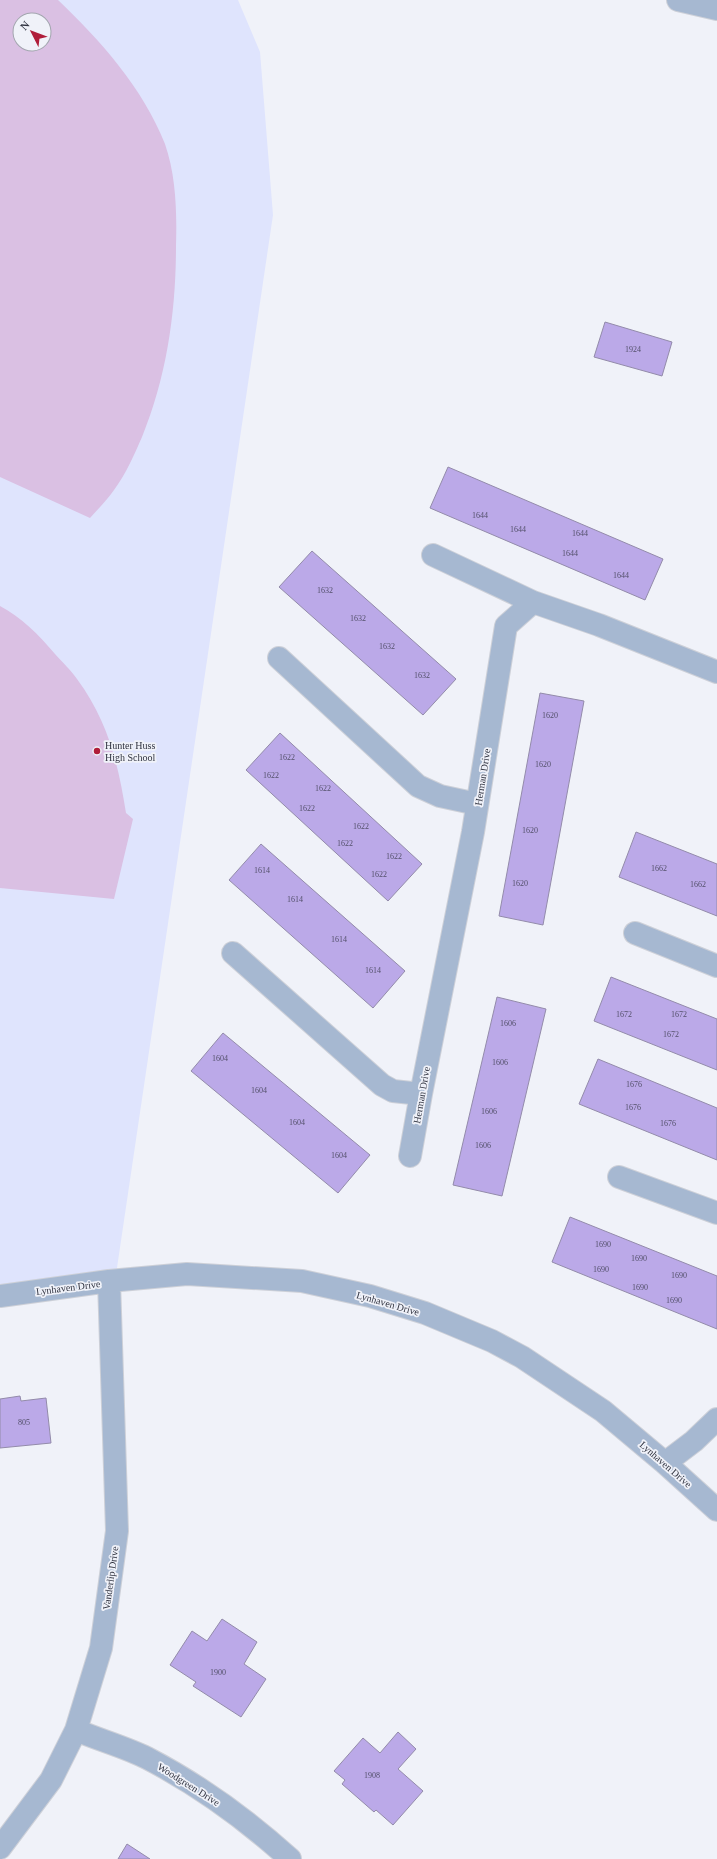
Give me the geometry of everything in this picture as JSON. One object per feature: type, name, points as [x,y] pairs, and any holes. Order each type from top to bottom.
[{"type":"street","points":[[678,0],[717,9]]},
{"type":"street","points":[[433,555],[533,602],[600,625],[717,672]]},
{"type":"street","name":"Herman Drive","points":[[410,1156],[477,804],[506,626],[533,602]]},
{"type":"street","points":[[279,658],[418,786],[440,796],[477,804]]},
{"type":"street","points":[[635,933],[717,966]]},
{"type":"street","points":[[233,953],[382,1085],[393,1091],[421,1094]]},
{"type":"street","points":[[618,1177],[717,1213]]},
{"type":"street","name":"Lynhaven Drive","points":[[0,1296],[109,1281],[187,1274],[302,1281],[370,1296],[425,1313],[492,1342],[522,1357],[603,1411],[665,1463],[717,1510]]},
{"type":"street","name":"Vanderlip Drive","points":[[0,1848],[51,1780],[76,1730],[101,1648],[117,1531],[109,1281]]},
{"type":"street","points":[[665,1463],[694,1441],[717,1419]]},
{"type":"street","name":"Woodgreen Drive","points":[[76,1730],[146,1758],[207,1793],[290,1859]]},
{"type":"shaded area","name":"Hunter Huss High School","points":[[0,0],[238,0],[260,52],[273,215],[114,1288],[0,1297]]},
{"type":"shaded area","points":[[0,0],[58,0],[105,49],[133,85],[156,123],[165,144],[172,169],[176,207],[176,270],[172,319],[164,367],[151,414],[130,464],[118,484],[90,518],[0,477]]},
{"type":"shaded area","points":[[0,606],[15,615],[29,627],[72,672],[88,695],[104,727],[115,760],[126,813],[133,819],[114,899],[0,888]]},
{"type":"building","points":[[605,322],[672,342],[662,376],[594,357]]},
{"type":"building","points":[[448,467],[663,559],[645,600],[430,508]]},
{"type":"building","points":[[312,551],[456,679],[423,715],[279,587]]},
{"type":"building","points":[[540,693],[584,701],[543,925],[499,916]]},
{"type":"building","points":[[280,733],[422,864],[388,901],[246,770]]},
{"type":"building","points":[[636,832],[717,864],[717,916],[619,877]]},
{"type":"building","points":[[261,844],[405,971],[373,1008],[229,880]]},
{"type":"building","points":[[611,977],[717,1019],[717,1070],[594,1021]]},
{"type":"building","points":[[497,997],[546,1009],[502,1196],[453,1185]]},
{"type":"building","points":[[223,1033],[370,1155],[338,1193],[191,1071]]},
{"type":"building","points":[[598,1059],[717,1108],[717,1160],[579,1104]]},
{"type":"building","points":[[570,1217],[717,1276],[717,1329],[552,1262]]},
{"type":"building","points":[[20,1396],[21,1401],[46,1398],[51,1443],[0,1448],[0,1399]]},
{"type":"building","points":[[222,1619],[257,1642],[244,1664],[266,1679],[241,1717],[193,1686],[196,1682],[170,1665],[192,1631],[207,1641]]},
{"type":"building","points":[[398,1732],[416,1749],[398,1769],[423,1791],[393,1825],[376,1810],[374,1812],[342,1784],[345,1780],[334,1771],[363,1738],[380,1753]]},
{"type":"building","points":[[127,1844],[150,1859],[118,1859]]},
{"type":"place","name":"Hunter Huss High School","points":[[97,751]]}]
